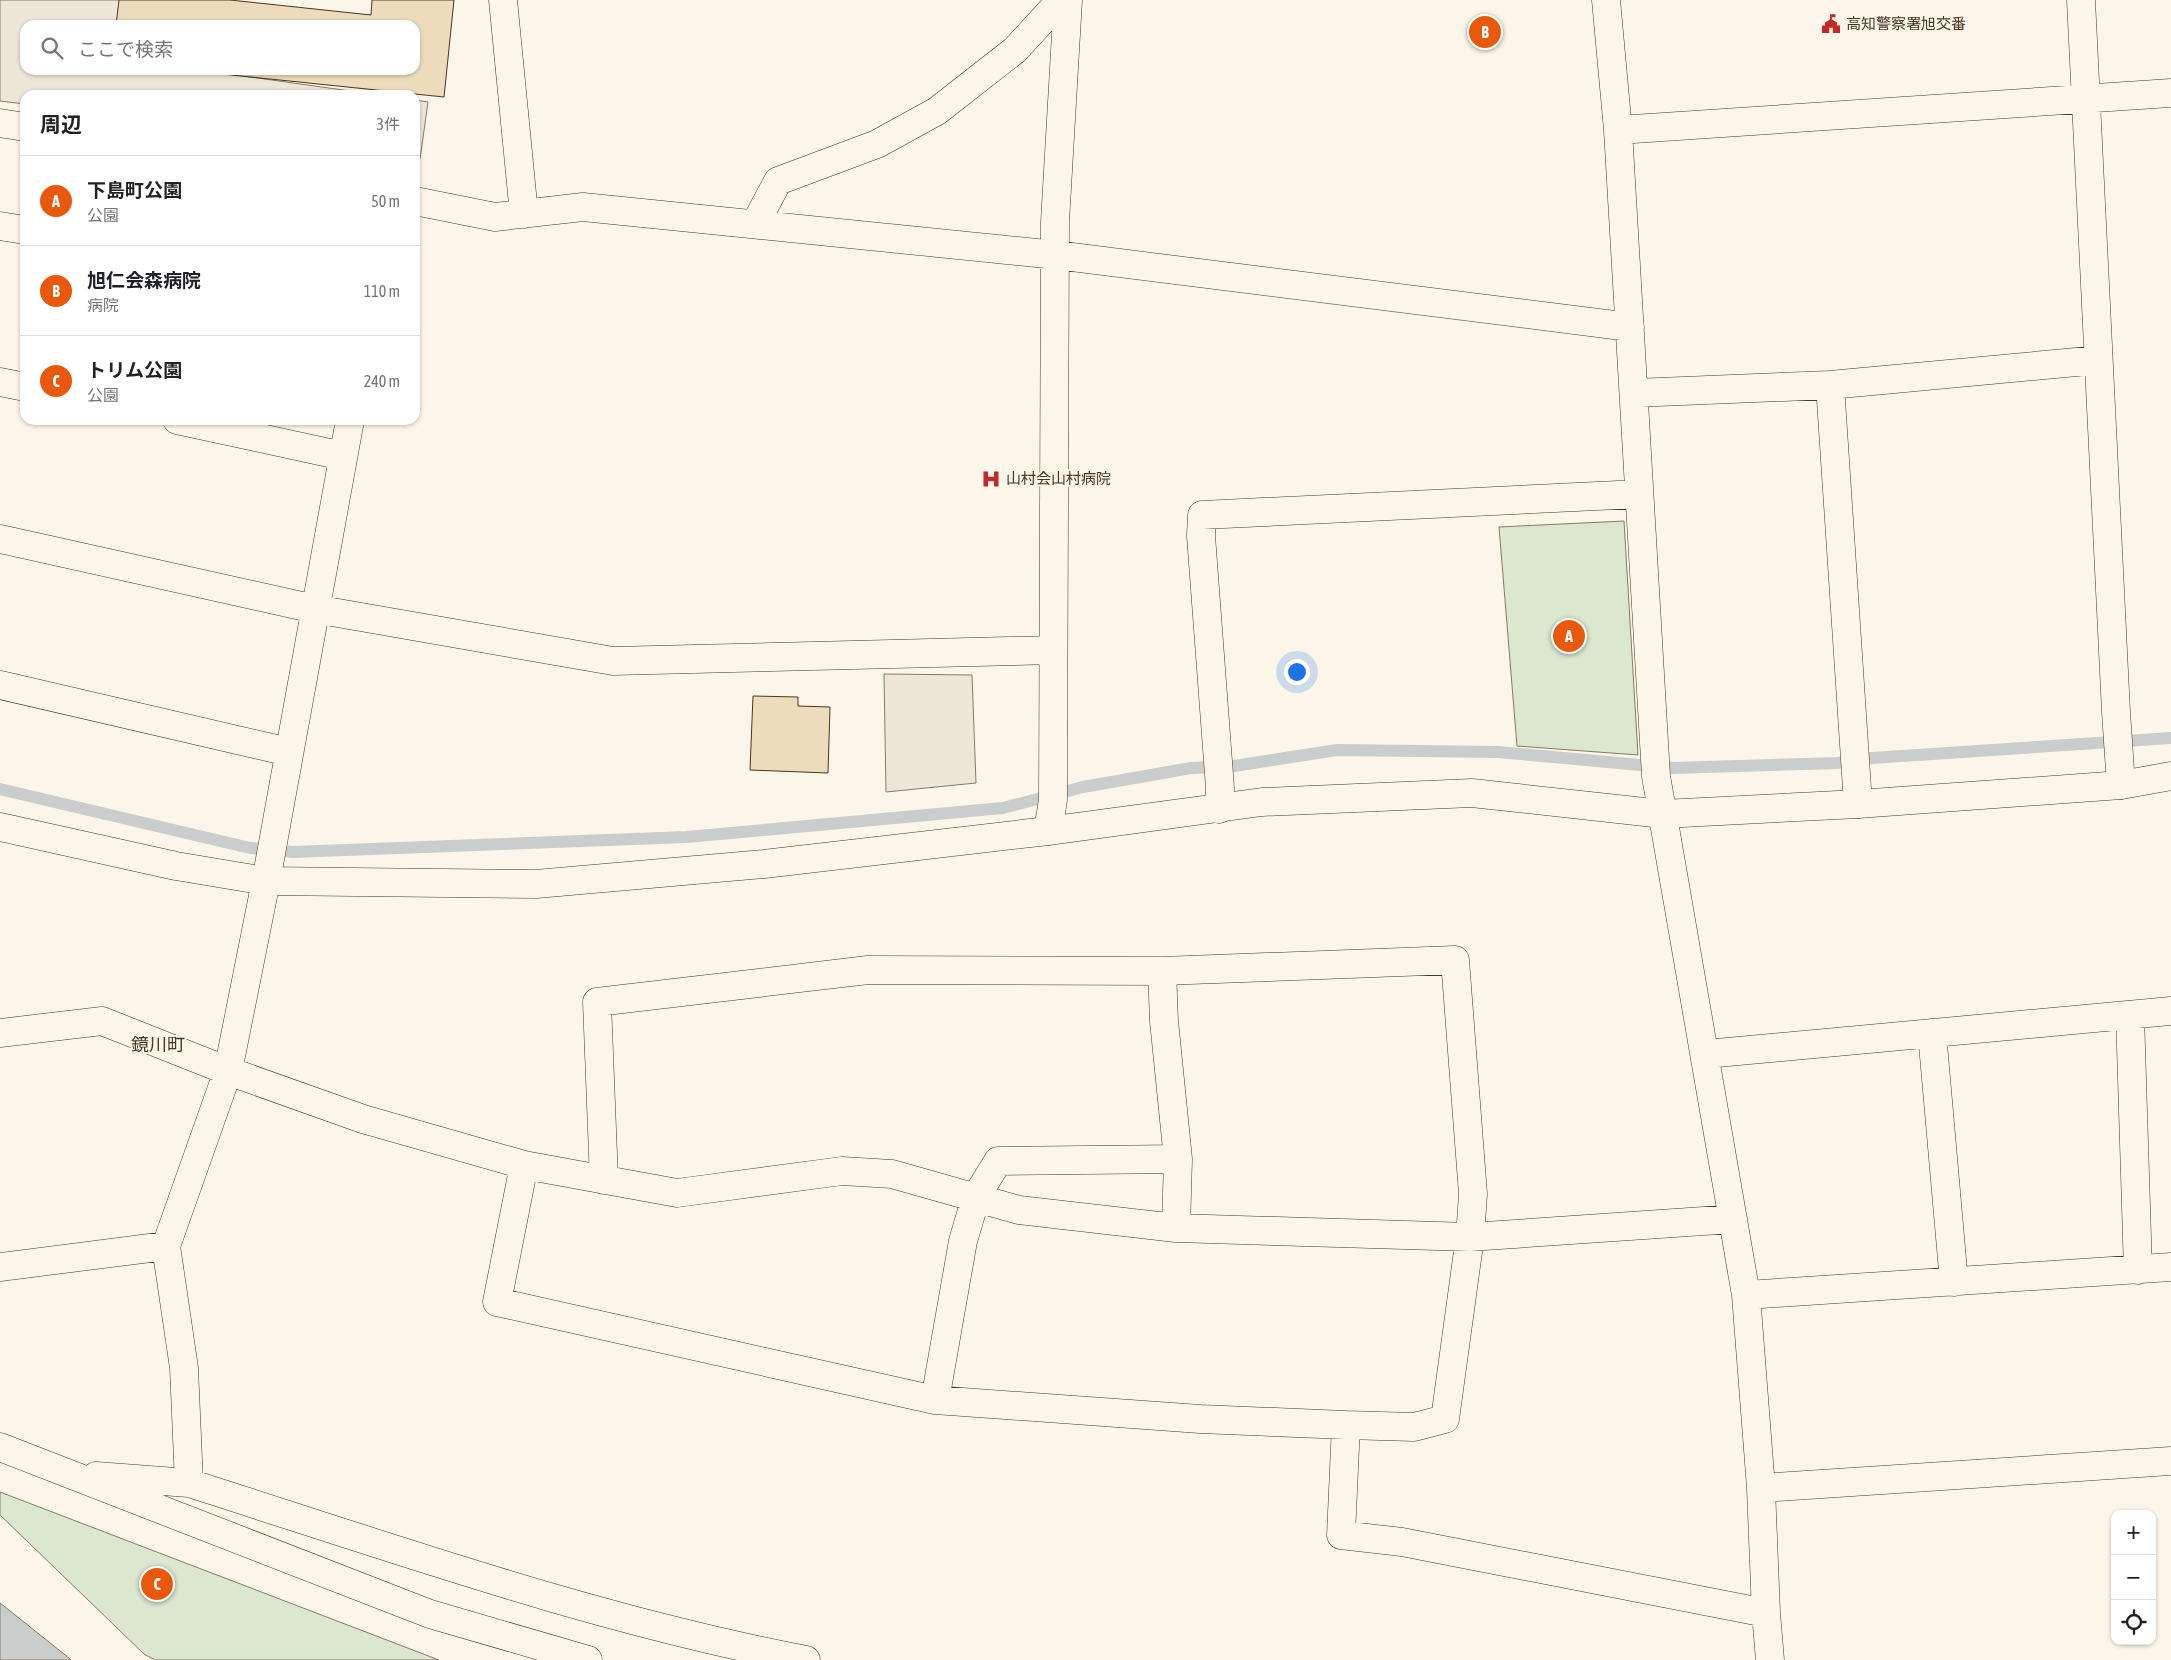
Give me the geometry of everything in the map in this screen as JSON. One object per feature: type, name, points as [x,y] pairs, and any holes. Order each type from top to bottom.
[{"type":"street","points":[[503,0],[524,214]]},
{"type":"street","points":[[755,224],[778,181],[877,144],[937,111],[1015,50],[1061,0]]},
{"type":"street","points":[[1048,832],[1053,800],[1055,222],[1068,0]]},
{"type":"street","points":[[1606,0],[1618,130],[1656,776],[1706,1054],[1746,1295],[1761,1488],[1766,1613],[1770,1660]]},
{"type":"street","points":[[2081,0],[2121,785]]},
{"type":"street","points":[[1618,130],[2171,93]]},
{"type":"street","points":[[0,123],[20,126]]},
{"type":"street","points":[[420,202],[495,217],[583,207],[1056,255],[1630,327]]},
{"type":"street","points":[[0,226],[20,229]]},
{"type":"street","points":[[1634,394],[1830,385],[2098,360]]},
{"type":"street","points":[[0,382],[20,386]]},
{"type":"street","points":[[1830,385],[1858,804]]},
{"type":"street","points":[[200,425],[343,456]]},
{"type":"street","points":[[189,1483],[184,1368],[166,1246],[228,1071],[267,876],[349,425]]},
{"type":"street","points":[[1220,799],[1201,536],[1202,515],[1639,494]]},
{"type":"street","points":[[0,539],[315,609],[613,661],[1053,650]]},
{"type":"street","points":[[0,685],[289,752]]},
{"type":"street","points":[[0,827],[176,866],[267,876],[536,884],[764,864],[1048,832],[1220,799],[1262,802],[1472,793],[1663,814],[1858,804],[2121,785],[2171,776]]},
{"type":"street","points":[[524,1165],[497,1302],[935,1400],[1200,1420],[1414,1427],[1445,1419],[1470,1237],[1473,1194],[1455,960],[1162,971],[868,970],[597,1002],[604,1180]]},
{"type":"street","points":[[1162,971],[1164,1021],[1178,1159],[1176,1228]]},
{"type":"street","points":[[1706,1054],[2171,1011]]},
{"type":"street","points":[[2130,1015],[2138,1270]]},
{"type":"street","points":[[0,1033],[102,1021],[228,1071],[364,1119],[524,1165],[677,1193],[842,1171],[892,1174],[1019,1210],[1176,1228],[1470,1237],[1733,1219]]},
{"type":"street","points":[[1932,1033],[1954,1282]]},
{"type":"street","points":[[935,1400],[963,1241],[976,1198],[998,1161],[1178,1159]]},
{"type":"street","points":[[0,1267],[166,1246]]},
{"type":"street","points":[[1746,1295],[2171,1267]]},
{"type":"street","points":[[1346,1425],[1341,1535],[1402,1542],[1766,1613]]},
{"type":"street","points":[[0,1447],[430,1614],[588,1660]]},
{"type":"street","points":[[1761,1488],[2171,1460]]},
{"type":"street","points":[[65,1473],[189,1483],[554,1600],[733,1646],[806,1660]]},
{"type":"green space","points":[[1624,521],[1638,755],[1517,746],[1499,527]]},
{"type":"green space","points":[[0,1492],[439,1660],[155,1660],[144,1654],[0,1515]]},
{"type":"shaded area","points":[[0,0],[130,0],[127,20],[20,20],[20,75],[236,75],[343,90],[20,90],[20,103],[0,101]]},
{"type":"shaded area","points":[[420,101],[428,102],[420,159]]},
{"type":"shaded area","points":[[884,674],[972,675],[976,783],[886,792]]},
{"type":"shaded area","points":[[0,1603],[69,1658],[71,1660],[0,1660]]},
{"type":"building","points":[[119,0],[230,0],[371,15],[372,0],[454,0],[444,97],[420,95],[420,90],[376,90],[231,75],[420,75],[420,20],[117,20]]},
{"type":"building","points":[[753,696],[798,697],[798,706],[830,707],[828,773],[750,770]]},
{"type":"waterway","points":[[0,789],[250,848],[293,852],[687,837],[1003,808],[1083,787],[1191,768],[1234,766],[1337,750],[1498,752],[1673,768],[1837,763],[1872,758],[2171,738]]},
{"type":"place","name":"高知警察署旭交番","points":[[1831,24]]},
{"type":"place","name":"旭仁会森病院","points":[[1485,32]]},
{"type":"place","name":"山村会山村病院","points":[[991,479]]},
{"type":"place","name":"下島町公園","points":[[1569,636]]},
{"type":"place","name":"トリム公園","points":[[157,1584]]},
{"type":"district","name":"鏡川町","points":[[158,1045]]}]
